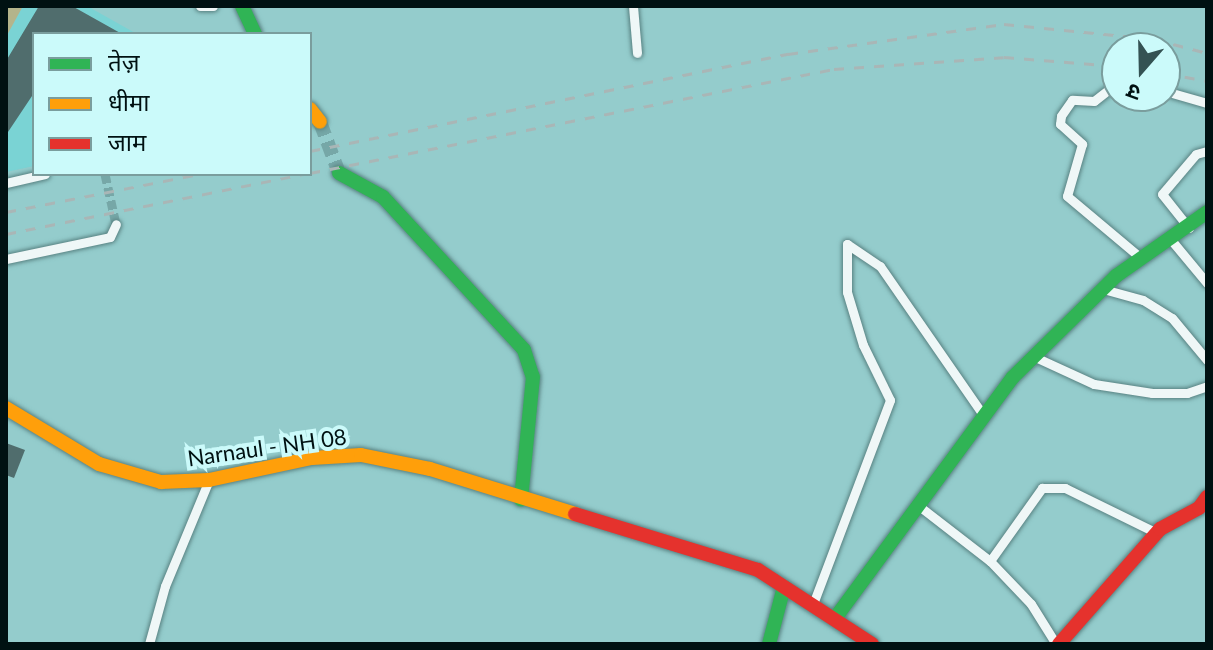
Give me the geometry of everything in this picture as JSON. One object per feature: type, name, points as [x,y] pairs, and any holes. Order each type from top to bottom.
[{"type":"main road","points":[[242,6],[254,32]]},
{"type":"main road","points":[[312,112],[320,122]]},
{"type":"main road","points":[[339,173],[383,197],[524,350],[533,377],[521,499]]},
{"type":"main road","points":[[836,617],[1013,377],[1103,289],[1172,241],[1207,212]]},
{"type":"main road","name":"Narnaul - NH 08","points":[[6,408],[99,464],[161,482],[209,480],[312,458],[361,455],[430,469],[521,499],[552,503],[758,570],[836,617],[872,644]]},
{"type":"main road","points":[[1058,644],[1157,533],[1207,497]]},
{"type":"main road","points":[[769,644],[784,587]]},
{"type":"street","points":[[200,6],[213,6]]},
{"type":"street","points":[[633,6],[637,53]]},
{"type":"street","points":[[1101,96],[1094,101],[1072,100],[1061,116],[1060,124],[1082,144],[1067,196],[1142,259]]},
{"type":"street","points":[[1181,96],[1207,103]]},
{"type":"street","points":[[1189,228],[1162,194],[1196,154],[1207,151]]},
{"type":"street","points":[[6,183],[36,176]]},
{"type":"street","points":[[6,259],[110,237],[116,224]]},
{"type":"street","points":[[1172,241],[1207,283]]},
{"type":"street","points":[[813,604],[890,400],[863,345],[847,292],[847,244],[880,266],[984,416]]},
{"type":"street","points":[[1103,289],[1143,300],[1172,318],[1207,360]]},
{"type":"street","points":[[1035,357],[1094,384],[1152,393],[1187,393],[1207,386]]},
{"type":"street","points":[[149,644],[165,586],[209,480]]},
{"type":"street","points":[[990,561],[1042,488],[1065,488],[1157,533]]},
{"type":"street","points":[[919,506],[990,561],[1031,604],[1058,644]]},
{"type":"shaded area","points":[[6,6],[87,6],[133,32],[32,32],[32,166],[6,172]]},
{"type":"green space","points":[[6,6],[23,6],[6,37]]},
{"type":"building","points":[[39,6],[72,6],[118,32],[32,32],[32,96],[6,135],[6,61]]},
{"type":"building","points":[[6,443],[25,450],[14,478],[6,475]]},
{"type":"tunnel","points":[[320,122],[339,173]]},
{"type":"tunnel","points":[[105,176],[116,224]]},
{"type":"railway","points":[[312,151],[788,54],[1004,24],[1154,39],[1207,53]]},
{"type":"railway","points":[[312,173],[834,69],[1004,57],[1101,65]]},
{"type":"railway","points":[[1181,76],[1207,81]]},
{"type":"railway","points":[[6,212],[190,176]]},
{"type":"railway","points":[[6,234],[293,176]]},
{"type":"traffic: fast","points":[[242,6],[254,32]]},
{"type":"traffic: fast","points":[[339,173],[383,197],[524,350],[533,377],[521,499]]},
{"type":"traffic: fast","points":[[836,617],[1013,377],[1116,276],[1207,212]]},
{"type":"traffic: fast","points":[[769,644],[784,587]]},
{"type":"traffic: slow","points":[[312,112],[320,122]]},
{"type":"traffic: slow","points":[[6,408],[99,464],[161,482],[209,480],[312,458],[361,455],[430,469],[575,514]]},
{"type":"traffic: jam","points":[[1059,644],[1160,529],[1199,508],[1207,497]]},
{"type":"traffic: jam","points":[[575,514],[758,570],[872,644]]}]
